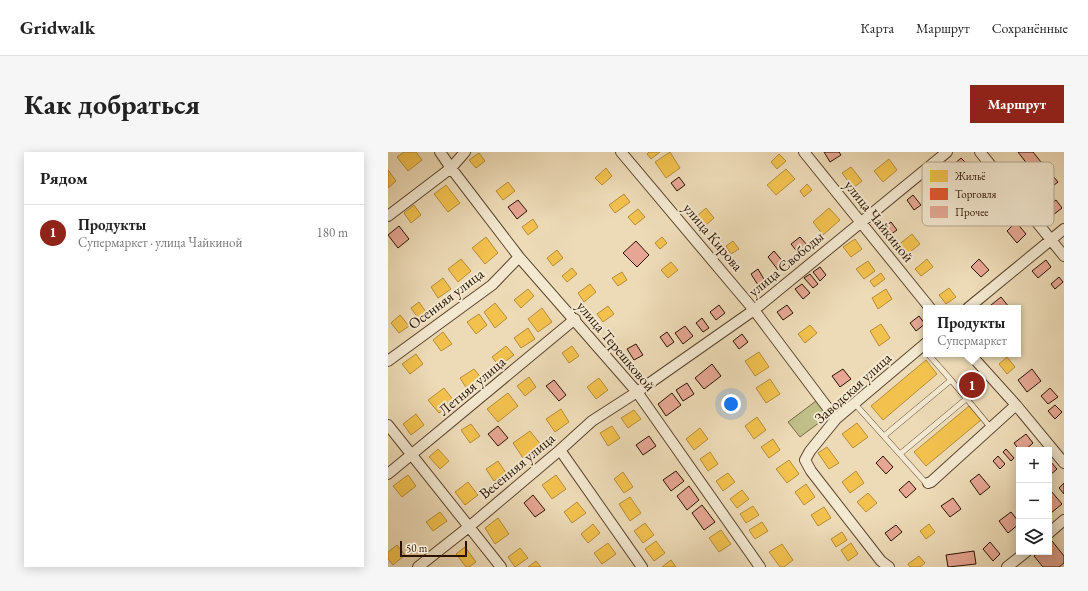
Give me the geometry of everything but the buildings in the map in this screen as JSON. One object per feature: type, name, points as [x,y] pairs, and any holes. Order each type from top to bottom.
[{"type":"street","name":"улица Терешковой","points":[[440,152],[450,168],[519,257],[637,392],[760,567]]},
{"type":"street","points":[[388,216],[450,168],[465,152]]},
{"type":"street","name":"улица Кирова","points":[[622,152],[754,310],[836,419]]},
{"type":"street","name":"улица Чайкиной","points":[[804,152],[928,305]]},
{"type":"street","name":"улица Свободы","points":[[935,162],[947,152]]},
{"type":"street","points":[[980,152],[988,162]]},
{"type":"street","name":"улица Свободы","points":[[637,392],[754,310],[922,172]]},
{"type":"street","points":[[1040,226],[1064,256]]},
{"type":"street","points":[[972,305],[1064,229]]},
{"type":"street","name":"Осенняя улица","points":[[388,361],[492,285],[519,257]]},
{"type":"street","name":"Летняя улица","points":[[388,474],[575,320]]},
{"type":"street","name":"Заводская улица","points":[[889,567],[881,561],[811,471],[805,460],[810,451],[836,419],[923,351]]},
{"type":"street","points":[[973,357],[1016,405],[1064,463]]},
{"type":"street","name":"Весенняя улица","points":[[418,567],[470,526],[592,421],[637,392]]},
{"type":"street","points":[[928,483],[931,482],[1016,405]]},
{"type":"street","points":[[388,425],[470,526],[501,567]]},
{"type":"street","points":[[560,450],[642,567]]},
{"type":"street","points":[[1052,530],[1064,520]]},
{"type":"street","points":[[1008,567],[1022,555]]},
{"type":"lane","points":[[932,357],[991,428]]},
{"type":"lane","points":[[884,436],[951,380]]},
{"type":"lane","points":[[900,454],[966,399]]},
{"type":"lane","points":[[855,404],[925,482],[928,483]]},
{"type":"shaded area","points":[[816,401],[828,416],[800,437],[788,422]]},
{"type":"place","name":"Продукты","points":[[972,385]]}]
